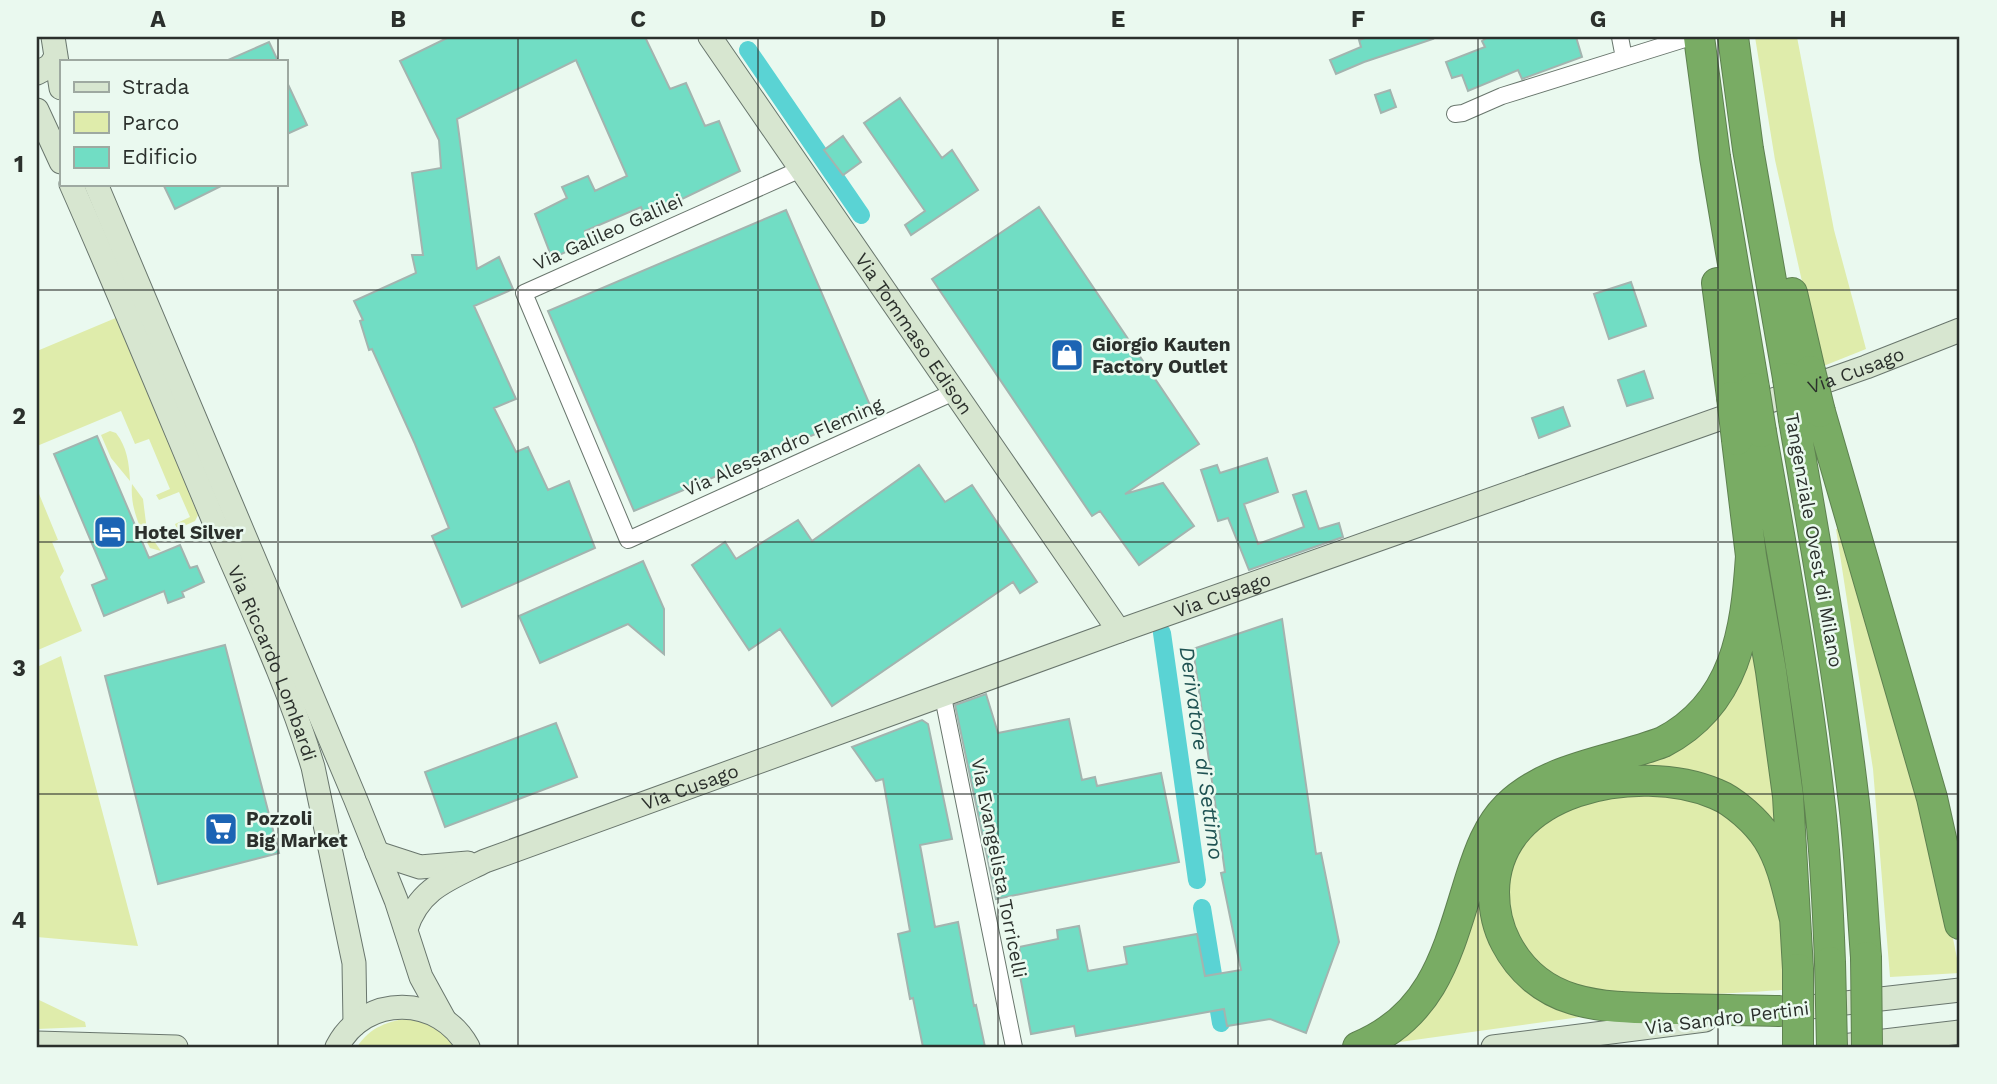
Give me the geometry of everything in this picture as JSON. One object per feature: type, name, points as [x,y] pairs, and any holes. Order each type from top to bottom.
[{"type":"highway","name":"Tangenziale Ovest di Milano","points":[[1733,37],[1748,149],[1807,416],[1855,806],[1866,957],[1867,1047]]},
{"type":"highway","name":"Tangenziale Ovest di Milano","points":[[1692,41],[1715,157],[1749,436],[1793,615],[1813,746],[1821,810],[1833,1047]]},
{"type":"highway","points":[[1807,416],[1932,798],[1960,925]]},
{"type":"highway","points":[[1358,1047],[1399,1025],[1430,988],[1451,942],[1481,848],[1492,826],[1506,808],[1536,785],[1558,775],[1663,742],[1706,710],[1728,674],[1745,624],[1751,556],[1749,436]]},
{"type":"highway","points":[[1751,556],[1771,671],[1788,796],[1798,969],[1798,1047]]},
{"type":"highway","points":[[1779,1011],[1600,1005],[1572,999],[1550,990],[1528,974],[1513,957],[1500,932],[1494,907],[1494,879],[1501,856],[1514,833],[1532,816],[1556,800],[1588,787],[1621,781],[1657,781],[1688,785],[1718,794],[1766,836],[1777,856],[1795,919]]},
{"type":"highway","points":[[1932,798],[1960,858]]},
{"type":"street","name":"Via Tommaso Edison","points":[[710,37],[1119,631]]},
{"type":"street","points":[[1619,37],[1624,58]]},
{"type":"street","points":[[1455,114],[1502,96],[1624,58],[1692,41]]},
{"type":"street","points":[[37,73],[50,66],[54,43]]},
{"type":"street","points":[[54,43],[60,82]]},
{"type":"street","points":[[37,110],[60,160]]},
{"type":"street","name":"Via Galileo Galilei","points":[[628,540],[524,293],[801,169]]},
{"type":"street","name":"Via Riccardo Lombardi","points":[[72,186],[275,664],[306,744],[355,972],[345,1037]]},
{"type":"street","name":"Via Riccardo Lombardi","points":[[97,186],[377,853],[421,977],[448,1023],[468,1047]]},
{"type":"street","name":"Via Cusago","points":[[406,929],[411,912],[429,891],[485,861],[1119,631],[1866,367],[1960,330]]},
{"type":"street","name":"Via Alessandro Fleming","points":[[628,540],[954,391]]},
{"type":"street","name":"Via Evangelista Torricelli","points":[[943,697],[1014,1047]]},
{"type":"street","name":"Via Cusago","points":[[377,853],[421,867],[485,861]]},
{"type":"street","name":"Via Sandro Pertini","points":[[1493,1047],[1960,990]]},
{"type":"street","points":[[321,1047],[345,1037],[374,1013],[401,1007],[419,1008],[448,1023],[481,1047]]},
{"type":"street","points":[[1833,1047],[1960,1032]]},
{"type":"street","points":[[37,1043],[176,1047]]},
{"type":"green space","points":[[1755,37],[1797,37],[1834,230],[1866,349],[1821,367],[1775,160]]},
{"type":"green space","points":[[118,317],[198,515],[195,521],[177,529],[175,524],[190,517],[179,492],[159,500],[156,495],[170,489],[149,439],[135,444],[121,411],[37,446],[37,351]]},
{"type":"green space","points":[[110,431],[120,438],[125,450],[130,481],[111,458],[101,435]]},
{"type":"green space","points":[[132,484],[143,499],[147,531],[161,551],[150,548],[142,532],[134,508]]},
{"type":"green space","points":[[37,489],[58,540],[52,542],[64,571],[60,577],[82,631],[38,650]]},
{"type":"green space","points":[[1845,528],[1944,894],[1960,973],[1890,977],[1873,769],[1836,529]]},
{"type":"green space","points":[[61,656],[138,946],[37,937],[37,667]]},
{"type":"green space","points":[[1753,656],[1760,660],[1783,842],[1739,794],[1709,779],[1685,773],[1633,770],[1581,780],[1558,789],[1537,800],[1509,827],[1491,863],[1485,885],[1485,907],[1489,929],[1498,950],[1527,987],[1551,1002],[1595,1015],[1378,1045],[1416,1018],[1440,984],[1454,953],[1490,846],[1513,811],[1543,789],[1560,781],[1661,751],[1694,736],[1725,700],[1743,663]]},
{"type":"green space","points":[[1620,788],[1714,802],[1766,850],[1782,925],[1783,990],[1662,995],[1594,993],[1568,989],[1552,982],[1534,962],[1505,923],[1508,860],[1540,818]]},
{"type":"green space","points":[[37,999],[85,1022],[86,1027],[37,1029]]},
{"type":"green space","points":[[411,1018],[431,1023],[458,1047],[357,1047],[368,1034],[380,1026]]},
{"type":"building","points":[[449,37],[645,37],[670,89],[686,83],[705,126],[719,121],[740,171],[645,217],[641,207],[585,231],[591,241],[552,258],[535,214],[567,198],[562,187],[588,176],[595,191],[627,176],[576,60],[457,119],[477,269],[499,257],[513,289],[474,306],[516,399],[494,408],[516,452],[528,447],[548,490],[569,481],[595,548],[462,607],[432,536],[449,528],[415,444],[372,349],[369,350],[360,321],[363,320],[354,301],[416,273],[412,255],[423,255],[412,173],[441,168],[439,140],[400,61]]},
{"type":"building","points":[[1368,37],[1433,39],[1336,74],[1330,60],[1361,47],[1359,40]]},
{"type":"building","points":[[1488,37],[1576,37],[1582,57],[1522,79],[1518,70],[1468,91],[1462,75],[1452,78],[1446,62],[1485,47],[1482,41]]},
{"type":"building","points":[[269,42],[278,60],[228,60]]},
{"type":"building","points":[[287,82],[307,125],[287,134]]},
{"type":"building","points":[[1390,90],[1396,107],[1381,113],[1375,95]]},
{"type":"building","points":[[900,98],[942,158],[952,150],[978,190],[911,235],[905,225],[925,211],[864,123]]},
{"type":"building","points":[[843,136],[861,162],[843,175],[824,150]]},
{"type":"building","points":[[164,186],[221,186],[175,209]]},
{"type":"building","points":[[1039,207],[1199,444],[1125,494],[1163,483],[1194,526],[1139,565],[1100,511],[1092,516],[932,279]]},
{"type":"building","points":[[786,210],[872,410],[634,511],[548,311]]},
{"type":"building","points":[[1631,282],[1646,326],[1609,339],[1594,294]]},
{"type":"building","points":[[1644,371],[1653,398],[1627,406],[1618,380]]},
{"type":"building","points":[[1563,407],[1570,426],[1539,438],[1532,418]]},
{"type":"building","points":[[97,436],[149,558],[180,545],[190,568],[197,566],[204,582],[182,592],[184,597],[168,603],[164,591],[104,616],[92,585],[107,579],[54,454]]},
{"type":"building","points":[[1267,458],[1278,492],[1244,504],[1258,544],[1304,527],[1293,495],[1306,491],[1319,529],[1339,523],[1343,537],[1249,570],[1228,518],[1218,521],[1201,470],[1217,465],[1220,473]]},
{"type":"building","points":[[919,465],[945,502],[972,485],[1037,582],[1020,593],[1013,582],[832,706],[780,629],[749,650],[692,565],[725,542],[736,559],[798,520],[812,541]]},
{"type":"building","points":[[643,561],[664,609],[664,654],[628,624],[540,663],[519,616]]},
{"type":"building","points":[[1282,619],[1316,854],[1321,853],[1339,942],[1306,1033],[1270,1019],[1227,1026],[1224,1009],[1076,1036],[1074,1026],[1031,1034],[1017,960],[1021,959],[1019,947],[1058,939],[1057,930],[1079,926],[1088,971],[1127,964],[1124,947],[1197,934],[1205,976],[1241,970],[1221,873],[1225,872],[1193,649]]},
{"type":"building","points":[[225,645],[279,853],[158,884],[105,676]]},
{"type":"building","points":[[986,694],[998,733],[1069,719],[1082,780],[1095,777],[1097,786],[1161,773],[1179,862],[996,899],[955,705]]},
{"type":"building","points":[[922,720],[928,724],[952,839],[920,845],[935,927],[958,922],[985,1047],[923,1047],[913,998],[910,999],[898,934],[910,931],[883,779],[876,781],[852,747]]},
{"type":"building","points":[[556,723],[577,777],[445,827],[425,772]]},
{"type":"waterway","name":"Derivatore di Settimo","points":[[748,50],[861,215]]},
{"type":"waterway","name":"Derivatore di Settimo","points":[[1162,633],[1197,880]]},
{"type":"waterway","name":"Derivatore di Settimo","points":[[1202,908],[1221,1023]]},
{"type":"place","name":"Giorgio Kauten Factory Outlet","points":[[1067,355]]},
{"type":"place","name":"Hotel Silver","points":[[110,532]]},
{"type":"place","name":"Pozzoli Big Market","points":[[221,829]]}]
